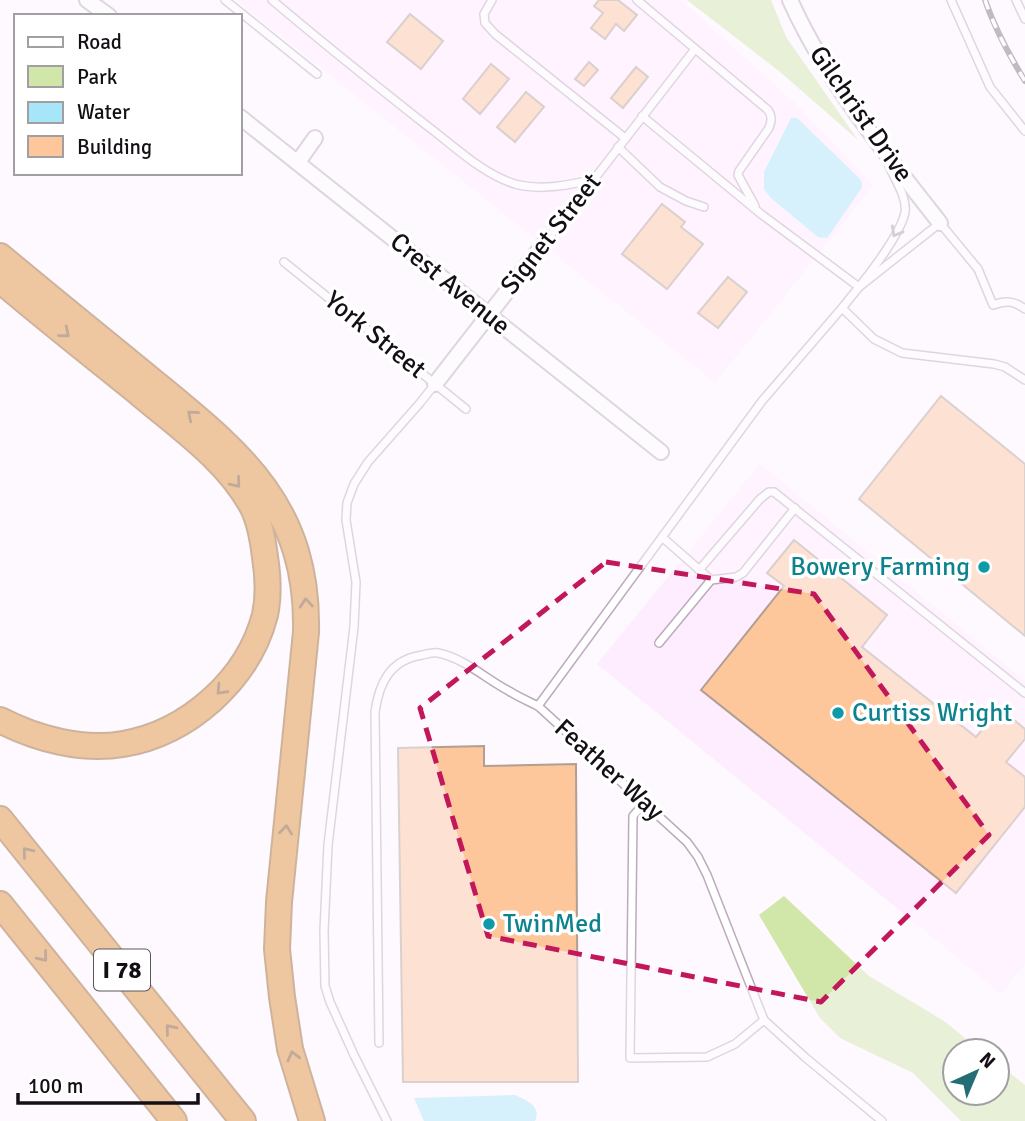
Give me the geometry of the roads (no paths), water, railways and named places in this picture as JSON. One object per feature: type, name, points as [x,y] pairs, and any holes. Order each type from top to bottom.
[{"type":"highway","points":[[0,256],[237,454],[272,499],[292,540],[300,564],[307,609],[280,890],[277,949],[290,1049],[312,1121]]},
{"type":"highway","points":[[0,280],[174,422],[211,455],[234,481],[253,508],[260,527],[268,595],[257,635],[235,674],[208,704],[168,730],[124,744],[100,746],[53,740],[0,720]]},
{"type":"highway","name":"I 78","points":[[0,819],[243,1121]]},
{"type":"highway","name":"I 78","points":[[0,904],[174,1121]]},
{"type":"street","points":[[87,0],[107,14],[114,0]]},
{"type":"street","name":"Gilchrist Drive","points":[[790,0],[811,44],[880,146],[940,223]]},
{"type":"street","name":"Crest Avenue","points":[[242,119],[661,452]]},
{"type":"street","points":[[298,162],[315,138]]},
{"type":"street","name":"Signet Street","points":[[435,384],[543,244]]},
{"type":"lane","points":[[225,0],[317,74]]},
{"type":"lane","points":[[272,0],[482,169],[515,184],[546,187],[595,178]]},
{"type":"lane","points":[[492,0],[484,14],[485,23],[495,34],[625,138]]},
{"type":"lane","points":[[637,0],[771,114],[769,128],[738,176],[758,211]]},
{"type":"lane","points":[[951,0],[990,87],[1025,131]]},
{"type":"lane","points":[[1016,0],[1025,19]]},
{"type":"lane","name":"Signet Street","points":[[543,244],[695,49]]},
{"type":"lane","points":[[642,116],[758,211],[859,287]]},
{"type":"lane","name":"Feather Way","points":[[880,146],[904,198],[905,212],[901,225],[859,287],[762,401],[538,706],[687,842],[707,875],[764,1020],[882,1121]]},
{"type":"lane","points":[[617,149],[660,187],[704,207]]},
{"type":"lane","points":[[940,223],[978,269],[993,305],[1003,301],[1013,302],[1025,309]]},
{"type":"lane","name":"Feather Way","points":[[859,287],[940,223]]},
{"type":"lane","name":"York Street","points":[[284,262],[466,409]]},
{"type":"lane","points":[[842,308],[874,339],[902,353],[993,364],[1006,367],[1025,380]]},
{"type":"lane","points":[[387,1121],[354,1055],[325,986],[324,931],[328,845],[354,627],[356,582],[346,520],[347,503],[354,484],[368,462],[435,384]]},
{"type":"lane","points":[[699,570],[764,494],[774,492],[1025,693]]},
{"type":"lane","points":[[659,643],[711,580],[736,577],[743,573],[795,508]]},
{"type":"lane","points":[[662,537],[711,580]]},
{"type":"lane","points":[[379,1043],[375,712],[377,693],[384,678],[399,663],[416,656],[436,653],[459,661],[538,706]]},
{"type":"lane","points":[[645,802],[633,816],[630,1058],[708,1057],[735,1044],[764,1020]]},
{"type":"water","points":[[791,118],[797,118],[862,183],[861,189],[827,238],[818,237],[764,189],[764,172]]},
{"type":"water","points":[[515,1095],[535,1108],[535,1121],[424,1121],[414,1098]]},
{"type":"railway","points":[[985,0],[1003,42],[1025,81]]},
{"type":"place","name":"Bowery Farming","points":[[984,567]]},
{"type":"place","name":"Curtiss Wright","points":[[838,713]]},
{"type":"place","name":"TwinMed","points":[[489,924]]}]
